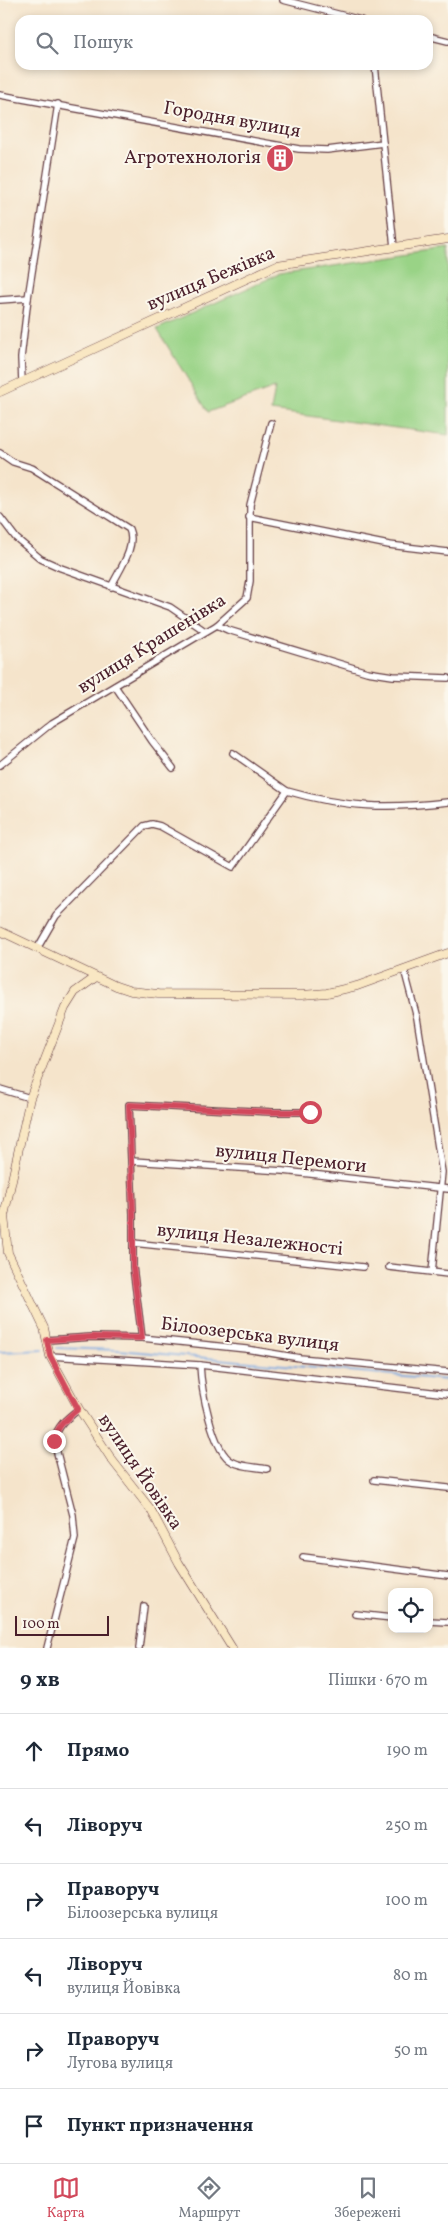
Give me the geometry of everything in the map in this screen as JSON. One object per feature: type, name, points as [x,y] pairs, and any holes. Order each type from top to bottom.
[{"type":"street","points":[[283,0],[342,15]]},
{"type":"street","points":[[433,37],[448,41]]},
{"type":"street","points":[[375,70],[394,247]]},
{"type":"street","name":"Городня вулиця","points":[[0,95],[299,149],[326,150],[382,143]]},
{"type":"street","points":[[22,382],[21,358],[28,298],[58,104]]},
{"type":"street","name":"вулиця Бежівка","points":[[0,392],[277,266],[448,239]]},
{"type":"street","points":[[0,300],[28,298]]},
{"type":"street","name":"вулиця Крашенівка","points":[[0,766],[52,723],[217,625],[247,598],[249,590],[250,505],[271,423]]},
{"type":"street","points":[[0,453],[13,462],[32,468],[129,529],[132,536],[131,546],[111,586]]},
{"type":"street","points":[[0,517],[16,538],[41,559],[170,608],[205,631]]},
{"type":"street","points":[[249,517],[389,545],[448,552]]},
{"type":"street","points":[[217,625],[367,672],[393,676],[448,678]]},
{"type":"street","points":[[115,686],[152,741],[173,768]]},
{"type":"street","points":[[233,752],[287,791],[316,799],[354,806],[401,807],[448,802]]},
{"type":"street","points":[[37,949],[56,916],[144,826],[152,824],[160,826],[233,867],[287,791]]},
{"type":"street","points":[[0,931],[96,977],[131,991],[158,994],[302,995],[342,991],[448,953]]},
{"type":"street","points":[[404,968],[420,1038],[445,1189],[432,1272]]},
{"type":"street","name":"вулиця Йовівка","points":[[96,977],[75,992],[65,1008],[30,1098],[15,1175],[3,1206],[8,1253],[39,1317],[50,1356],[78,1409],[112,1460],[151,1510],[180,1563],[232,1648]]},
{"type":"street","points":[[0,1089],[30,1098]]},
{"type":"street","points":[[142,1338],[133,1267],[132,1160],[129,1105],[310,1112]]},
{"type":"street","name":"вулиця Перемоги","points":[[132,1160],[283,1171],[445,1189]]},
{"type":"street","name":"вулиця Незалежності","points":[[133,1243],[363,1267]]},
{"type":"street","points":[[389,1267],[448,1274]]},
{"type":"street","name":"Білоозерська вулиця","points":[[47,1340],[92,1337],[142,1338],[246,1349],[300,1358],[448,1372]]},
{"type":"street","name":"Білоозерська вулиця","points":[[50,1356],[200,1365],[448,1394]]},
{"type":"street","points":[[200,1365],[206,1407],[217,1439],[227,1457],[232,1462],[268,1469]]},
{"type":"street","points":[[47,1648],[75,1538],[73,1515],[54,1441],[56,1431],[78,1409]]},
{"type":"street","points":[[374,1480],[448,1488]]},
{"type":"street","points":[[303,1557],[448,1576]]},
{"type":"street","points":[[139,1648],[144,1606]]},
{"type":"street","points":[[355,1614],[388,1618]]},
{"type":"street","points":[[433,1621],[448,1622]]},
{"type":"green space","points":[[448,249],[448,435],[271,411],[275,388],[208,412],[157,329],[279,274]]},
{"type":"waterway","points":[[57,1348],[119,1350],[448,1380]]},
{"type":"waterway","points":[[0,1352],[43,1350]]},
{"type":"place","name":"Агротехнологія","points":[[280,158]]},
{"type":"route","points":[[54,1441],[56,1431],[63,1421],[78,1409],[50,1356],[47,1340],[92,1337],[142,1338],[133,1267],[132,1160],[129,1105],[310,1112]]}]
